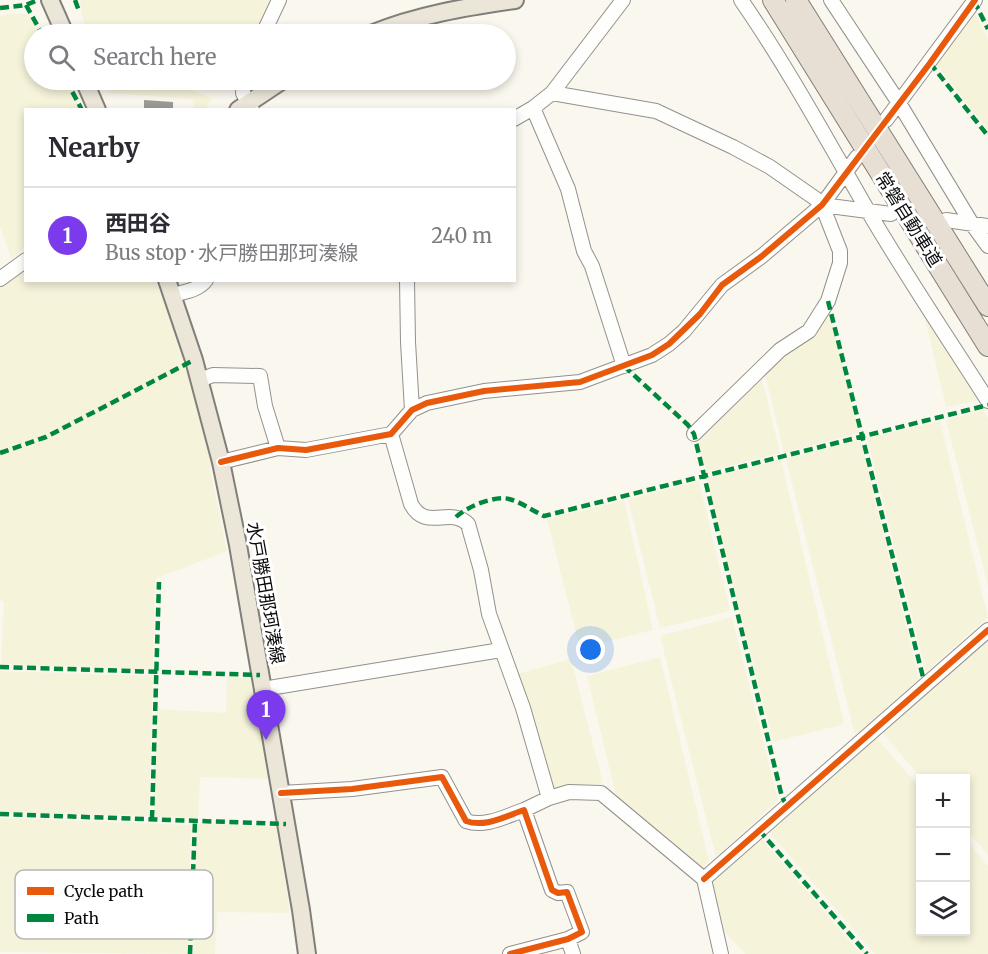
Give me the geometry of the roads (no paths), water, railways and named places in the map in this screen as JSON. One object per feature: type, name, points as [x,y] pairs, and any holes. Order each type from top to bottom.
[{"type":"highway","name":"常磐自動車道","points":[[774,0],[988,346]]},
{"type":"highway","name":"常磐自動車道","points":[[796,0],[988,306]]},
{"type":"main road","points":[[50,0],[61,24]]},
{"type":"main road","points":[[399,24],[443,12],[515,0]]},
{"type":"main road","points":[[89,90],[97,108]]},
{"type":"main road","points":[[246,108],[270,90]]},
{"type":"main road","name":"水戸勝田那珂湊線","points":[[170,288],[200,380],[221,462],[263,689],[307,954]]},
{"type":"street","points":[[268,24],[279,0]]},
{"type":"street","points":[[516,118],[552,93],[623,0]]},
{"type":"street","points":[[741,0],[760,27],[868,212],[988,400]]},
{"type":"street","points":[[831,0],[900,103],[972,224],[988,246]]},
{"type":"street","points":[[886,120],[975,0]]},
{"type":"street","points":[[243,90],[246,108]]},
{"type":"street","points":[[552,93],[656,111],[734,147],[770,167],[822,205],[840,251],[840,263],[828,301],[809,331],[780,350],[694,434]]},
{"type":"street","points":[[533,108],[568,189],[584,251],[592,266],[624,366]]},
{"type":"street","points":[[221,462],[278,448],[306,450],[391,434],[412,410],[427,403],[464,395],[580,382],[652,355],[684,331],[722,285],[762,256],[822,205],[857,157]]},
{"type":"street","points":[[822,205],[891,214]]},
{"type":"street","points":[[946,220],[988,226]]},
{"type":"street","points":[[0,279],[24,261]]},
{"type":"street","points":[[170,288],[194,289],[205,282]]},
{"type":"street","points":[[407,282],[412,410]]},
{"type":"street","points":[[200,380],[213,375],[260,376],[265,405],[278,448]]},
{"type":"street","points":[[391,434],[411,504],[416,512],[431,519],[456,517],[468,524],[482,570],[489,614],[523,708],[549,798]]},
{"type":"street","points":[[704,879],[988,630]]},
{"type":"street","points":[[263,689],[501,650]]},
{"type":"street","points":[[280,793],[352,789],[442,777],[466,821],[483,824],[569,792],[601,793],[704,879],[721,954]]},
{"type":"street","points":[[510,954],[568,939],[582,932],[567,892],[558,893],[552,890],[524,810]]},
{"type":"street","points":[[568,939],[573,954]]},
{"type":"place","name":"西田谷","points":[[266,740]]}]
